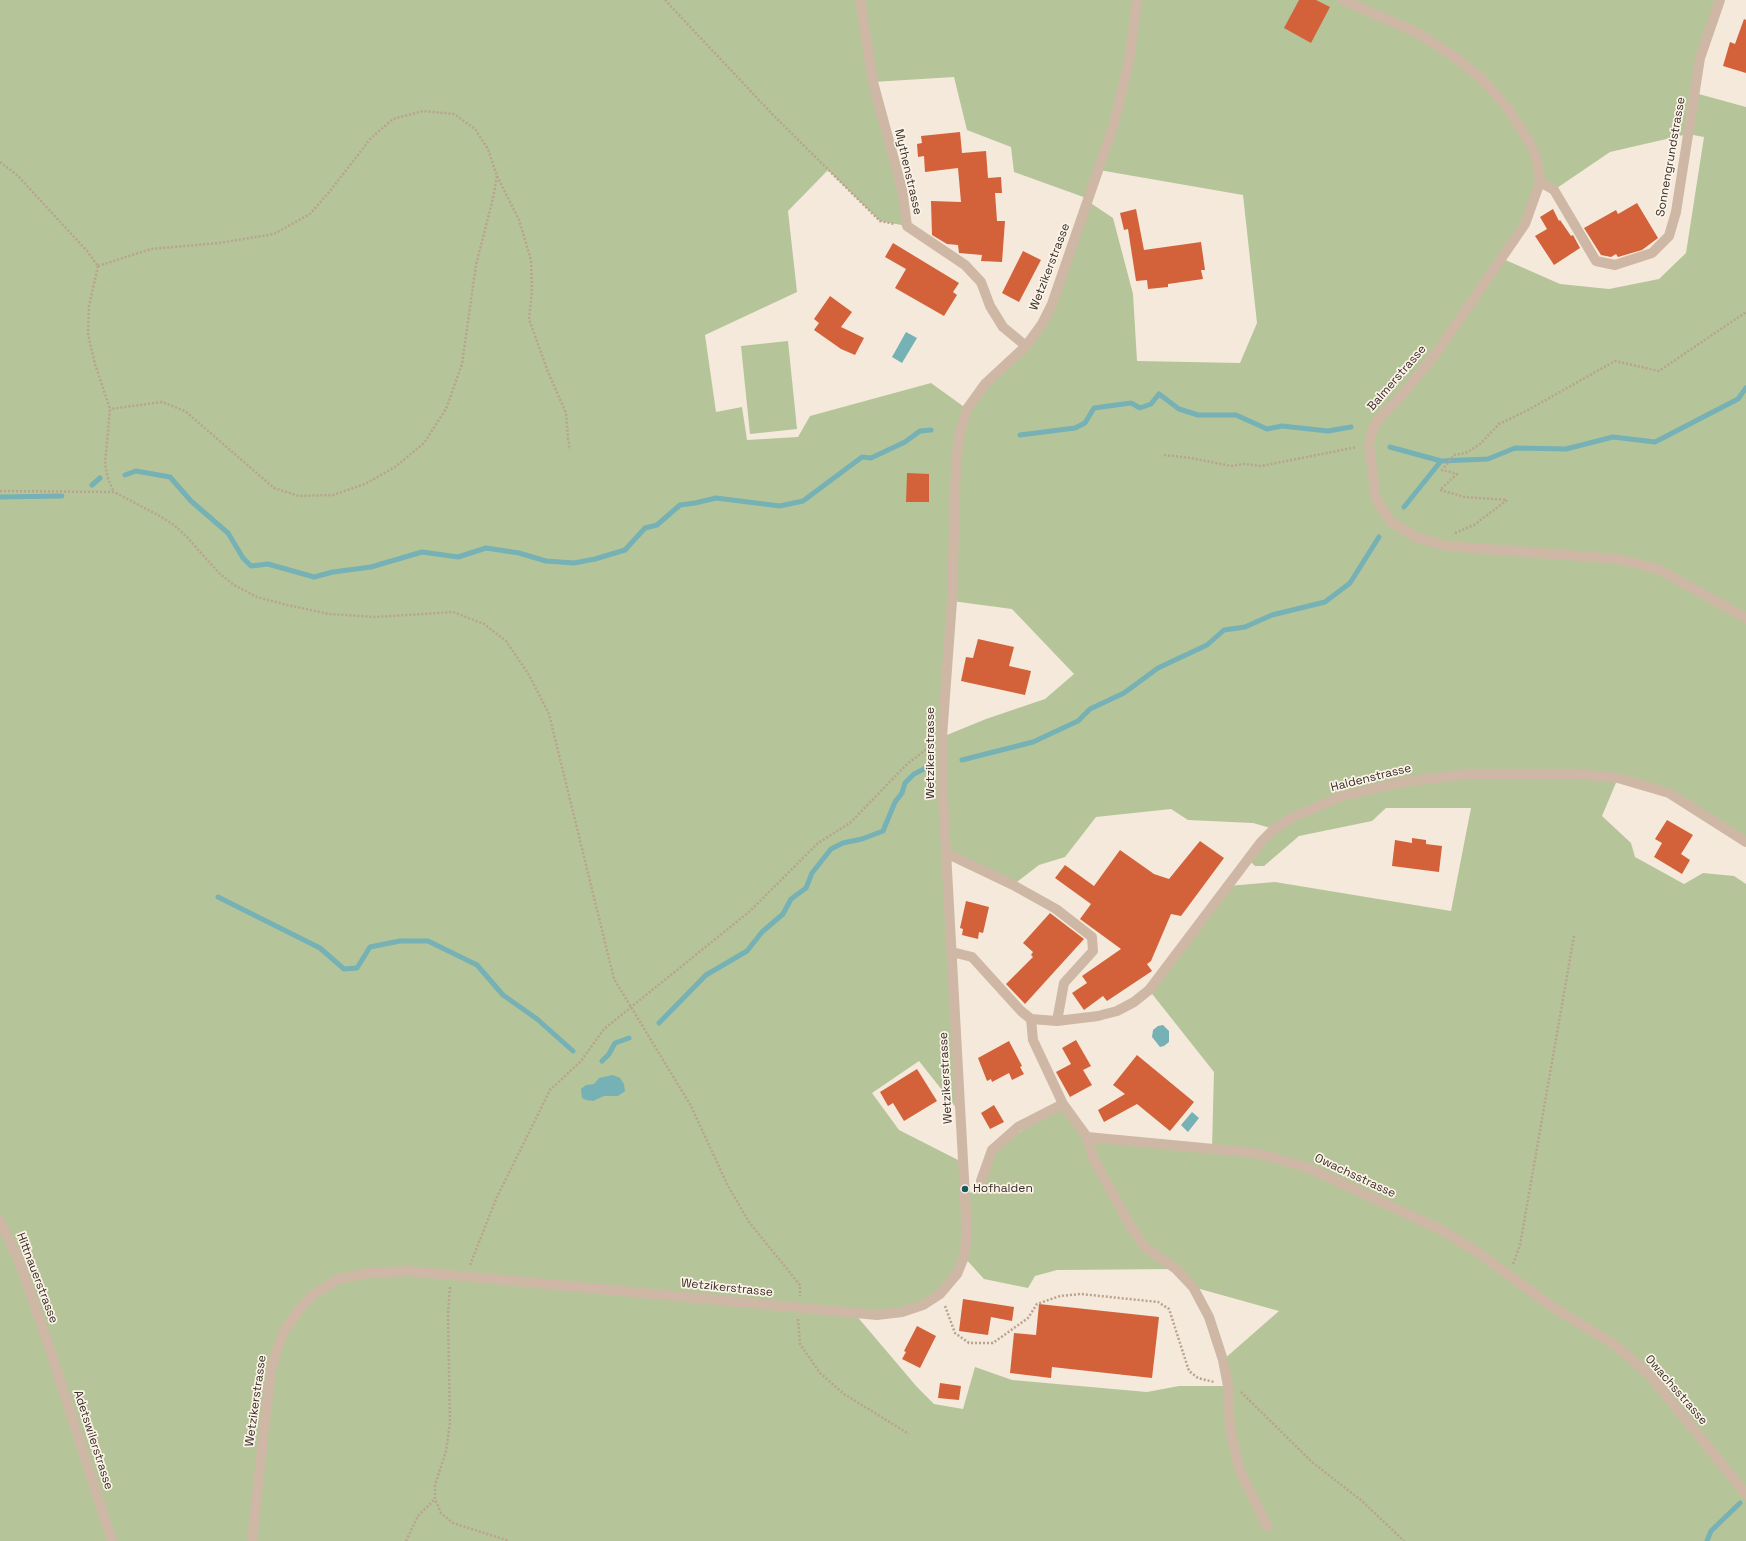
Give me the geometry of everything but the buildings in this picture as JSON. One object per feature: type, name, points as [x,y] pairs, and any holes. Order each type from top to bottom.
[{"type":"street","name":"Mythenstrasse","points":[[860,0],[873,82],[902,190],[907,226],[965,265],[981,282],[990,306],[1002,327],[1026,346]]},
{"type":"street","name":"Wetzikerstrasse","points":[[252,1541],[271,1370],[285,1329],[301,1306],[315,1293],[339,1279],[368,1273],[408,1271],[876,1315],[902,1312],[923,1305],[940,1294],[957,1274],[964,1257],[967,1233],[942,778],[942,737],[952,601],[956,464],[959,436],[967,409],[984,384],[1026,346],[1042,324],[1052,304],[1114,124],[1130,61],[1137,0]]},
{"type":"street","name":"Balmerstrasse","points":[[1342,0],[1416,32],[1455,57],[1481,78],[1507,107],[1530,143],[1537,160],[1540,182],[1524,224],[1438,352],[1402,395],[1377,421],[1372,431],[1370,445],[1376,499],[1391,522],[1418,538],[1446,546],[1618,560],[1658,569],[1746,618]]},
{"type":"street","name":"Sonnengrundstrasse","points":[[1540,182],[1554,190],[1596,261],[1615,265],[1652,253],[1669,236],[1676,212],[1700,58],[1720,0]]},
{"type":"street","name":"Haldenstrasse","points":[[1031,1020],[1057,1021],[1098,1016],[1117,1011],[1134,1002],[1149,990],[1261,842],[1274,829],[1294,817],[1343,796],[1404,782],[1468,774],[1586,774],[1618,778],[1669,793],[1746,842]]},
{"type":"street","points":[[946,853],[1013,885],[1056,909],[1092,937],[1093,951],[1064,983],[1057,1021]]},
{"type":"street","points":[[952,952],[972,957],[1031,1020],[1033,1040],[1063,1104],[1077,1126],[1087,1137],[1093,1158],[1131,1227],[1145,1247],[1176,1269],[1193,1287],[1209,1317],[1223,1360],[1228,1386],[1230,1429],[1240,1471],[1267,1526]]},
{"type":"street","points":[[981,1180],[992,1150],[1018,1127],[1063,1104]]},
{"type":"street","name":"Owachsstrasse","points":[[1087,1137],[1256,1153],[1306,1167],[1442,1230],[1554,1308],[1612,1343],[1634,1362],[1653,1380],[1746,1494]]},
{"type":"street","name":"Hittnauerstrasse","points":[[0,1221],[19,1261],[49,1346]]},
{"type":"street","name":"Adetswilerstrasse","points":[[49,1346],[112,1541]]},
{"type":"path","points":[[665,0],[773,116],[880,221],[907,226]]},
{"type":"path","points":[[98,266],[151,249],[219,243],[274,234],[310,214],[330,191],[371,138],[393,119],[423,111],[454,114],[475,130],[488,149],[497,176],[519,220],[531,260],[532,291],[529,319],[548,372],[566,413],[570,450]]},
{"type":"path","points":[[0,162],[17,174],[87,251],[98,266],[89,306],[88,334],[94,364],[110,409],[105,464],[108,479],[114,492]]},
{"type":"path","points":[[110,409],[162,402],[185,411],[274,488],[299,496],[333,494],[365,484],[395,467],[424,443],[446,409],[462,364],[476,265],[497,176]]},
{"type":"path","points":[[1446,546],[1453,534],[1474,525],[1508,500],[1465,497],[1440,490],[1457,474],[1442,470],[1454,455],[1466,453],[1480,444],[1499,424],[1528,410],[1615,361],[1659,371],[1746,312]]},
{"type":"path","points":[[1164,455],[1191,458],[1231,466],[1244,464],[1261,466],[1370,445]]},
{"type":"path","points":[[0,491],[114,492],[174,525],[219,573],[234,585],[258,597],[286,605],[329,614],[375,617],[453,612],[484,624],[506,641],[529,675],[549,714],[614,979],[690,1106],[727,1184],[749,1222],[800,1285],[798,1324],[800,1344],[820,1373],[844,1394],[909,1434]]},
{"type":"path","points":[[466,1276],[496,1200],[550,1090],[581,1061],[604,1029],[750,911],[818,843],[850,822],[905,766],[942,737]]},
{"type":"path","points":[[1509,1276],[1520,1245],[1574,936]]},
{"type":"path","points":[[452,1275],[448,1316],[450,1422],[446,1451],[436,1485],[435,1499],[441,1513],[453,1523],[509,1541]]},
{"type":"path","points":[[940,1294],[955,1333],[969,1343],[993,1343],[1028,1318],[1036,1304],[1060,1296],[1081,1294],[1158,1302],[1169,1309],[1189,1371],[1198,1378],[1228,1386],[1244,1393],[1262,1414],[1312,1462],[1362,1501],[1404,1541]]},
{"type":"path","points":[[406,1541],[418,1516],[435,1499]]},
{"type":"green space","points":[[0,0],[1720,0],[1695,93],[1746,107],[1746,842],[1669,793],[1618,778],[1602,816],[1631,843],[1635,857],[1684,884],[1703,873],[1734,876],[1746,884],[1746,1541],[0,1541]],"holes":[[[954,77],[967,130],[1011,147],[1014,172],[1089,199],[1099,170],[1243,195],[1257,323],[1240,363],[1137,361],[1133,294],[1113,218],[1089,202],[1042,324],[967,409],[931,383],[810,416],[798,437],[747,440],[742,407],[716,412],[705,335],[797,292],[788,211],[828,170],[880,221],[907,226],[873,82]],[[1688,134],[1704,137],[1686,253],[1659,279],[1609,289],[1560,284],[1501,258],[1525,224],[1541,182],[1554,190],[1610,152]],[[952,601],[1012,609],[1074,674],[1045,699],[986,719],[942,737]],[[1386,808],[1471,808],[1451,911],[1275,882],[1228,886],[1149,990],[1214,1072],[1212,1149],[1087,1137],[1063,1104],[992,1150],[981,1181],[974,1191],[966,1195],[964,1163],[899,1130],[872,1093],[919,1061],[961,1114],[946,854],[1013,885],[1039,865],[1065,857],[1096,817],[1171,809],[1188,820],[1253,823],[1274,829],[1248,859],[1255,866],[1264,866],[1299,836],[1372,821]],[[964,1257],[984,1279],[1028,1288],[1035,1276],[1057,1270],[1176,1269],[1193,1287],[1279,1311],[1223,1360],[1227,1386],[1179,1386],[1147,1392],[1012,1380],[975,1367],[963,1409],[934,1404],[917,1387],[855,1314],[923,1305],[957,1274]]]},
{"type":"green space","points":[[788,341],[797,429],[750,434],[741,346]]},
{"type":"water","points":[[906,332],[917,338],[902,363],[892,357]]},
{"type":"water","points":[[1163,1025],[1169,1031],[1169,1042],[1160,1047],[1152,1037],[1153,1030],[1158,1026]]},
{"type":"water","points":[[613,1075],[620,1078],[624,1084],[625,1091],[618,1096],[604,1096],[593,1101],[582,1098],[581,1089],[586,1085],[594,1084],[599,1078]]},
{"type":"water","points":[[1192,1112],[1199,1118],[1188,1132],[1181,1125]]},
{"type":"waterway","points":[[1404,507],[1441,461],[1488,459],[1515,448],[1566,449],[1613,437],[1655,442],[1738,399],[1746,388]]},
{"type":"waterway","points":[[1020,435],[1075,428],[1085,423],[1094,408],[1131,403],[1140,408],[1151,404],[1159,394],[1179,409],[1198,415],[1236,415],[1267,429],[1282,426],[1328,431],[1351,427]]},
{"type":"waterway","points":[[125,475],[136,471],[170,477],[191,501],[228,533],[243,558],[251,566],[268,564],[314,577],[333,572],[371,567],[422,552],[458,557],[486,548],[519,553],[546,561],[574,563],[595,559],[625,550],[645,528],[657,525],[680,505],[716,498],[780,506],[803,501],[862,457],[871,458],[905,442],[920,431],[931,430]]},
{"type":"waterway","points":[[1390,447],[1441,461]]},
{"type":"waterway","points":[[92,485],[100,478]]},
{"type":"waterway","points":[[0,497],[62,496]]},
{"type":"waterway","points":[[962,760],[1033,742],[1078,721],[1090,709],[1124,693],[1158,668],[1207,645],[1224,630],[1245,627],[1272,615],[1325,602],[1350,583],[1379,537]]},
{"type":"waterway","points":[[659,1023],[706,975],[747,951],[762,932],[783,914],[791,899],[806,888],[812,873],[831,849],[843,843],[862,839],[883,831],[895,802],[902,793],[905,783],[914,774],[932,765]]},
{"type":"waterway","points":[[218,897],[320,948],[344,969],[357,968],[370,947],[400,941],[428,941],[477,965],[503,995],[537,1019],[573,1051]]},
{"type":"waterway","points":[[602,1061],[609,1054],[615,1043],[629,1038]]},
{"type":"waterway","points":[[1707,1541],[1711,1531],[1740,1503]]},
{"type":"place","name":"Hofhalden","points":[[965,1189]]}]
